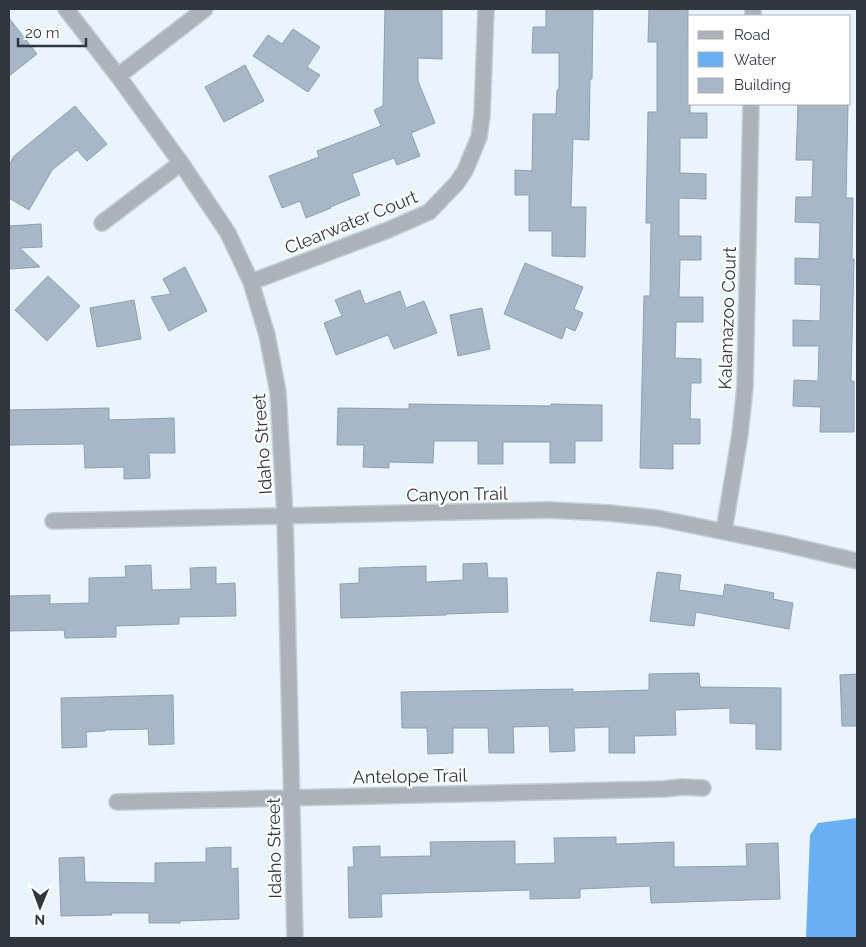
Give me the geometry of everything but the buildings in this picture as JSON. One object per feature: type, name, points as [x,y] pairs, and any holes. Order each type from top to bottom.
[{"type":"street","name":"Idaho Street","points":[[66,9],[181,162],[228,233],[251,282],[267,335],[278,392],[285,516],[295,938]]},
{"type":"street","points":[[118,76],[205,9]]},
{"type":"street","name":"Clearwater Court","points":[[251,282],[388,230],[429,212],[456,184],[465,171],[479,137],[482,115],[486,9]]},
{"type":"street","name":"Kalamazoo Court","points":[[724,531],[740,434],[744,386],[751,105]]},
{"type":"street","points":[[102,224],[181,162]]},
{"type":"street","name":"Canyon Trail","points":[[54,522],[549,510],[635,515],[724,531],[857,561]]},
{"type":"street","name":"Antelope Trail","points":[[117,802],[664,789],[682,787],[703,788]]},
{"type":"water","points":[[857,818],[857,938],[806,938],[810,835],[818,823]]}]
